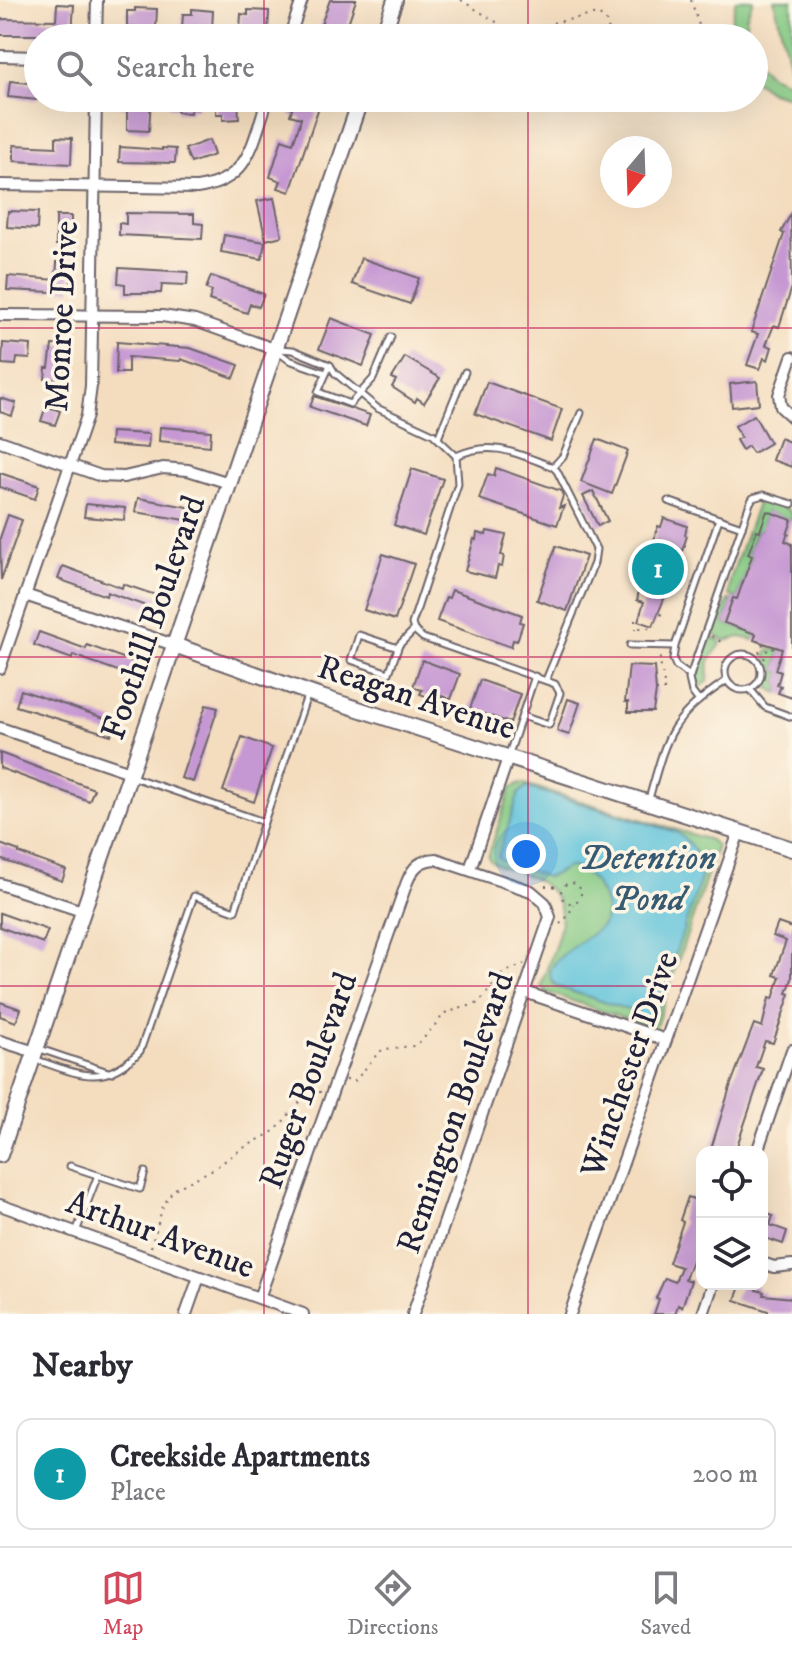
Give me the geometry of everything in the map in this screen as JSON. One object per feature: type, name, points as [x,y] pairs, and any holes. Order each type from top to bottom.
[{"type":"main road","points":[[387,24],[395,0]]},
{"type":"main road","name":"Foothill Boulevard","points":[[0,1155],[356,112]]},
{"type":"main road","name":"Reagan Avenue","points":[[174,645],[308,693],[792,849]]},
{"type":"street","points":[[96,24],[97,0]]},
{"type":"street","points":[[294,24],[302,0]]},
{"type":"street","points":[[0,56],[24,57]]},
{"type":"street","name":"Monroe Drive","points":[[0,668],[87,416],[91,386],[96,112]]},
{"type":"street","points":[[0,185],[197,188],[216,185],[231,178],[250,151],[263,112]]},
{"type":"street","points":[[0,315],[162,316],[195,321],[274,349]]},
{"type":"street","points":[[792,357],[779,395],[781,407],[792,417]]},
{"type":"street","points":[[0,441],[101,476],[124,477],[163,468],[188,470],[229,483]]},
{"type":"street","name":"Reagan Avenue","points":[[25,595],[174,645]]},
{"type":"street","points":[[0,728],[130,774]]},
{"type":"street","points":[[508,758],[470,869],[540,897],[553,926]]},
{"type":"street","name":"Winchester Drive","points":[[570,1314],[739,832]]},
{"type":"street","name":"Ruger Boulevard","points":[[259,1298],[407,882],[415,867],[428,860],[445,861],[470,869]]},
{"type":"street","points":[[0,884],[82,911]]},
{"type":"street","name":"Remington Boulevard","points":[[413,1314],[536,960],[553,926]]},
{"type":"street","points":[[525,992],[666,1040]]},
{"type":"street","points":[[0,1041],[34,1053]]},
{"type":"street","points":[[759,1146],[791,1057]]},
{"type":"street","name":"Arthur Avenue","points":[[0,1205],[303,1314]]},
{"type":"street","points":[[768,1265],[792,1265]]},
{"type":"street","points":[[186,1314],[199,1277]]},
{"type":"street","points":[[703,1314],[711,1290]]},
{"type":"lane","points":[[330,365],[318,392],[350,404],[373,379],[391,337]]},
{"type":"lane","points":[[274,349],[293,350],[330,365],[335,373],[386,413],[438,438],[456,456],[458,484],[413,618],[414,630],[423,638],[555,684],[560,693],[549,725],[522,716]]},
{"type":"lane","points":[[274,349],[289,360],[326,373],[335,373]]},
{"type":"lane","points":[[438,438],[465,372]]},
{"type":"lane","points":[[553,467],[563,456],[581,413]]},
{"type":"lane","points":[[456,456],[472,448],[495,448],[553,467],[596,549],[594,563],[546,680]]},
{"type":"lane","points":[[698,700],[690,685],[690,676],[753,498],[763,495],[790,504]]},
{"type":"lane","points":[[668,501],[742,527]]},
{"type":"lane","points":[[690,676],[676,666],[673,659],[675,646],[719,519]]},
{"type":"lane","points":[[398,648],[359,635],[351,660],[389,673],[398,648],[414,630]]},
{"type":"lane","points":[[630,645],[675,646]]},
{"type":"lane","points":[[749,655],[759,663],[761,674],[756,685],[750,689],[735,689],[726,681],[725,668],[731,658],[749,655]]},
{"type":"lane","points":[[508,758],[535,676]]},
{"type":"lane","points":[[648,801],[671,731],[678,720],[698,700],[726,681]]},
{"type":"lane","points":[[750,689],[765,707],[792,717]]},
{"type":"lane","points":[[34,1053],[85,1076],[111,1073],[127,1065],[140,1051],[194,896],[235,911],[308,693]]},
{"type":"lane","points":[[130,774],[264,822]]},
{"type":"lane","points":[[34,1053],[111,1073]]},
{"type":"lane","points":[[70,1166],[140,1189],[145,1172]]},
{"type":"lane","points":[[76,1233],[98,1175]]},
{"type":"path","points":[[461,0],[497,24]]},
{"type":"path","points":[[691,0],[699,24]]},
{"type":"path","points":[[550,24],[598,14],[607,24]]},
{"type":"path","points":[[684,545],[691,548]]},
{"type":"path","points":[[670,585],[677,588]]},
{"type":"path","points":[[660,614],[667,617]]},
{"type":"path","points":[[635,620],[635,629]]},
{"type":"path","points":[[640,629],[642,622]]},
{"type":"path","points":[[711,636],[721,639],[724,644]]},
{"type":"path","points":[[757,641],[788,650]]},
{"type":"path","points":[[759,653],[763,643]]},
{"type":"path","points":[[764,659],[765,650],[771,647]]},
{"type":"path","points":[[656,691],[664,691],[665,674],[660,665],[660,653]]},
{"type":"path","points":[[545,886],[562,887],[570,882],[579,887],[580,897],[566,902],[562,898],[562,887]]},
{"type":"path","points":[[553,926],[569,915],[573,902]]},
{"type":"path","points":[[337,1077],[355,1081],[384,1049],[414,1046],[445,1013],[479,1003],[501,974],[536,960]]},
{"type":"path","points":[[148,1258],[163,1206],[173,1190],[276,1130],[304,1097],[320,1090],[331,1094]]},
{"type":"green space","points":[[736,0],[753,0],[746,24],[731,22]]},
{"type":"green space","points":[[774,0],[792,0],[792,71],[791,71]]},
{"type":"green space","points":[[768,72],[792,84],[792,98],[768,90]]},
{"type":"green space","points":[[763,500],[784,507],[792,513],[792,520],[767,512],[748,554],[752,556],[737,599],[729,595],[730,580],[757,504]]},
{"type":"green space","points":[[728,600],[732,600],[724,623],[756,634],[754,640],[740,637],[725,641],[712,633]]},
{"type":"green space","points":[[710,638],[719,640],[721,644],[709,661],[708,682],[698,688],[696,680]]},
{"type":"green space","points":[[769,649],[788,651],[786,656],[780,654],[775,670],[781,672],[778,693],[766,686],[769,672],[766,654]]},
{"type":"green space","name":"Detention Pond","points":[[521,783],[710,840],[717,846],[655,1029],[546,992],[541,986],[559,933],[559,904],[551,892],[537,881],[497,865],[488,857],[511,788]]},
{"type":"water","name":"Detention Pond","points":[[526,787],[676,832],[696,854],[703,872],[655,1014],[649,1023],[640,1020],[638,1013],[558,987],[551,979],[551,970],[556,961],[602,925],[606,907],[595,883],[578,869],[569,867],[546,877],[498,857],[519,793]]},
{"type":"building","points":[[330,0],[356,0],[348,24],[321,24]]},
{"type":"building","points":[[57,4],[74,5],[73,24],[24,24],[24,35],[0,35],[0,19],[56,20]]},
{"type":"building","points":[[135,8],[157,9],[156,24],[127,24],[127,11],[135,11]]},
{"type":"building","points":[[192,9],[213,11],[212,24],[182,24],[183,14],[192,14]]},
{"type":"building","points":[[248,10],[269,11],[268,24],[240,24],[241,14],[248,15]]},
{"type":"building","points":[[10,81],[24,82],[24,99],[8,97]]},
{"type":"building","points":[[127,112],[150,112],[149,131],[127,130]]},
{"type":"building","points":[[239,112],[239,119],[223,120],[223,114],[216,114]]},
{"type":"building","points":[[291,112],[317,112],[290,192],[278,188],[281,181],[270,177],[282,139],[293,143],[299,126],[301,118],[290,115]]},
{"type":"building","points":[[56,137],[72,138],[71,164],[14,161],[14,145],[56,147]]},
{"type":"building","points":[[209,140],[214,155],[191,163],[185,149]]},
{"type":"building","points":[[120,147],[176,149],[175,163],[119,162]]},
{"type":"building","points":[[274,198],[282,236],[266,240],[257,201]]},
{"type":"building","points":[[8,211],[38,212],[37,229],[7,227]]},
{"type":"building","points":[[126,213],[194,214],[194,223],[203,224],[202,239],[119,235],[119,223],[126,224]]},
{"type":"building","points":[[791,214],[792,287],[779,327],[774,325],[766,345],[772,347],[768,360],[764,358],[760,369],[747,365],[758,334],[751,332],[784,234],[781,232]]},
{"type":"building","points":[[56,216],[71,216],[71,245],[56,245]]},
{"type":"building","points":[[224,235],[265,242],[262,259],[221,252]]},
{"type":"building","points":[[361,258],[419,278],[410,304],[352,284]]},
{"type":"building","points":[[57,262],[71,262],[71,290],[7,290],[8,276],[56,280]]},
{"type":"building","points":[[119,268],[188,272],[187,285],[162,284],[161,293],[125,293],[125,284],[118,283]]},
{"type":"building","points":[[211,276],[264,294],[259,307],[250,304],[247,313],[209,300],[212,291],[206,289]]},
{"type":"building","points":[[331,318],[375,335],[363,366],[319,349]]},
{"type":"building","points":[[117,342],[190,348],[239,365],[234,378],[181,359],[128,357],[128,373],[116,373]]},
{"type":"building","points":[[3,343],[31,345],[30,359],[17,358],[16,365],[2,364]]},
{"type":"building","points":[[52,345],[68,346],[64,380],[45,379]]},
{"type":"building","points":[[405,357],[440,378],[424,403],[417,398],[415,402],[392,387],[396,380],[392,378]]},
{"type":"building","points":[[757,381],[759,404],[732,407],[730,384]]},
{"type":"building","points":[[487,382],[562,409],[551,441],[475,414]]},
{"type":"building","points":[[314,396],[370,415],[366,426],[310,407]]},
{"type":"building","points":[[0,398],[16,403],[12,416],[0,412]]},
{"type":"building","points":[[46,406],[60,411],[55,425],[41,421]]},
{"type":"building","points":[[754,415],[770,443],[753,453],[748,446],[742,450],[736,440],[741,437],[735,426]]},
{"type":"building","points":[[160,427],[211,431],[210,446],[159,441]]},
{"type":"building","points":[[111,432],[149,434],[148,448],[110,445]]},
{"type":"building","points":[[780,438],[792,443],[792,467],[772,460]]},
{"type":"building","points":[[597,439],[628,451],[612,494],[581,482]]},
{"type":"building","points":[[496,468],[561,491],[563,496],[559,508],[564,506],[557,525],[479,499],[488,474],[494,476]]},
{"type":"building","points":[[412,469],[443,479],[424,535],[394,525]]},
{"type":"building","points":[[0,473],[39,486],[35,499],[0,487]]},
{"type":"building","points":[[593,491],[608,521],[598,526],[583,496]]},
{"type":"building","points":[[138,498],[188,507],[186,520],[135,512]]},
{"type":"building","points":[[86,504],[125,508],[124,520],[84,517]]},
{"type":"building","points":[[767,511],[792,520],[785,541],[792,544],[792,698],[778,693],[781,672],[775,670],[782,649],[754,640],[756,634],[724,623],[733,598],[737,599],[752,556],[748,554]]},
{"type":"building","points":[[8,515],[22,520],[1,580],[0,538]]},
{"type":"building","points":[[664,518],[687,526],[687,536],[653,626],[638,621],[644,602],[637,600],[640,586],[637,585],[644,564],[647,565],[658,526],[661,527]]},
{"type":"building","points":[[487,531],[506,535],[501,555],[504,556],[502,567],[498,566],[495,578],[465,571],[477,533],[486,535]]},
{"type":"building","points":[[556,546],[586,556],[567,611],[537,600]]},
{"type":"building","points":[[383,554],[414,564],[395,620],[364,610]]},
{"type":"building","points":[[63,566],[122,588],[123,584],[159,596],[154,609],[58,579]]},
{"type":"building","points":[[452,590],[522,615],[520,622],[523,623],[517,641],[513,640],[511,647],[437,621]]},
{"type":"building","points":[[39,632],[137,663],[132,676],[34,645]]},
{"type":"building","points":[[422,660],[460,674],[451,699],[442,696],[441,702],[420,694],[422,690],[413,687]]},
{"type":"building","points":[[629,666],[654,667],[656,691],[653,712],[628,712],[628,702],[625,702]]},
{"type":"building","points":[[480,680],[520,694],[510,723],[470,709]]},
{"type":"building","points":[[21,690],[116,722],[111,735],[16,706]]},
{"type":"building","points":[[568,699],[580,703],[569,735],[557,731]]},
{"type":"building","points":[[206,705],[218,708],[193,782],[181,778]]},
{"type":"building","points":[[242,737],[272,748],[254,802],[223,791]]},
{"type":"building","points":[[0,753],[94,789],[89,801],[0,768]]},
{"type":"building","points":[[0,844],[66,870],[62,881],[0,859]]},
{"type":"building","points":[[0,913],[48,930],[43,943],[0,927]]},
{"type":"building","points":[[778,923],[792,928],[792,979],[787,993],[790,994],[773,1043],[765,1041],[756,1067],[763,1069],[737,1146],[712,1146],[754,1024],[762,1027],[769,998],[773,999],[780,977],[774,975],[786,941],[773,936]]},
{"type":"building","points":[[0,1002],[21,1009],[16,1022],[0,1016]]},
{"type":"building","points":[[688,1197],[696,1200],[696,1259],[693,1258],[685,1279],[691,1281],[682,1307],[678,1305],[675,1314],[654,1314],[659,1299],[656,1298],[665,1278],[675,1282],[681,1267],[669,1263],[683,1222],[680,1220]]},
{"type":"building","points":[[768,1214],[773,1216],[770,1225],[787,1231],[783,1244],[768,1239]]},
{"type":"building","points":[[739,1290],[756,1290],[764,1292],[763,1295],[792,1298],[791,1314],[768,1314],[768,1311],[735,1300]]},
{"type":"place","name":"Creekside Apartments","points":[[658,569]]}]
